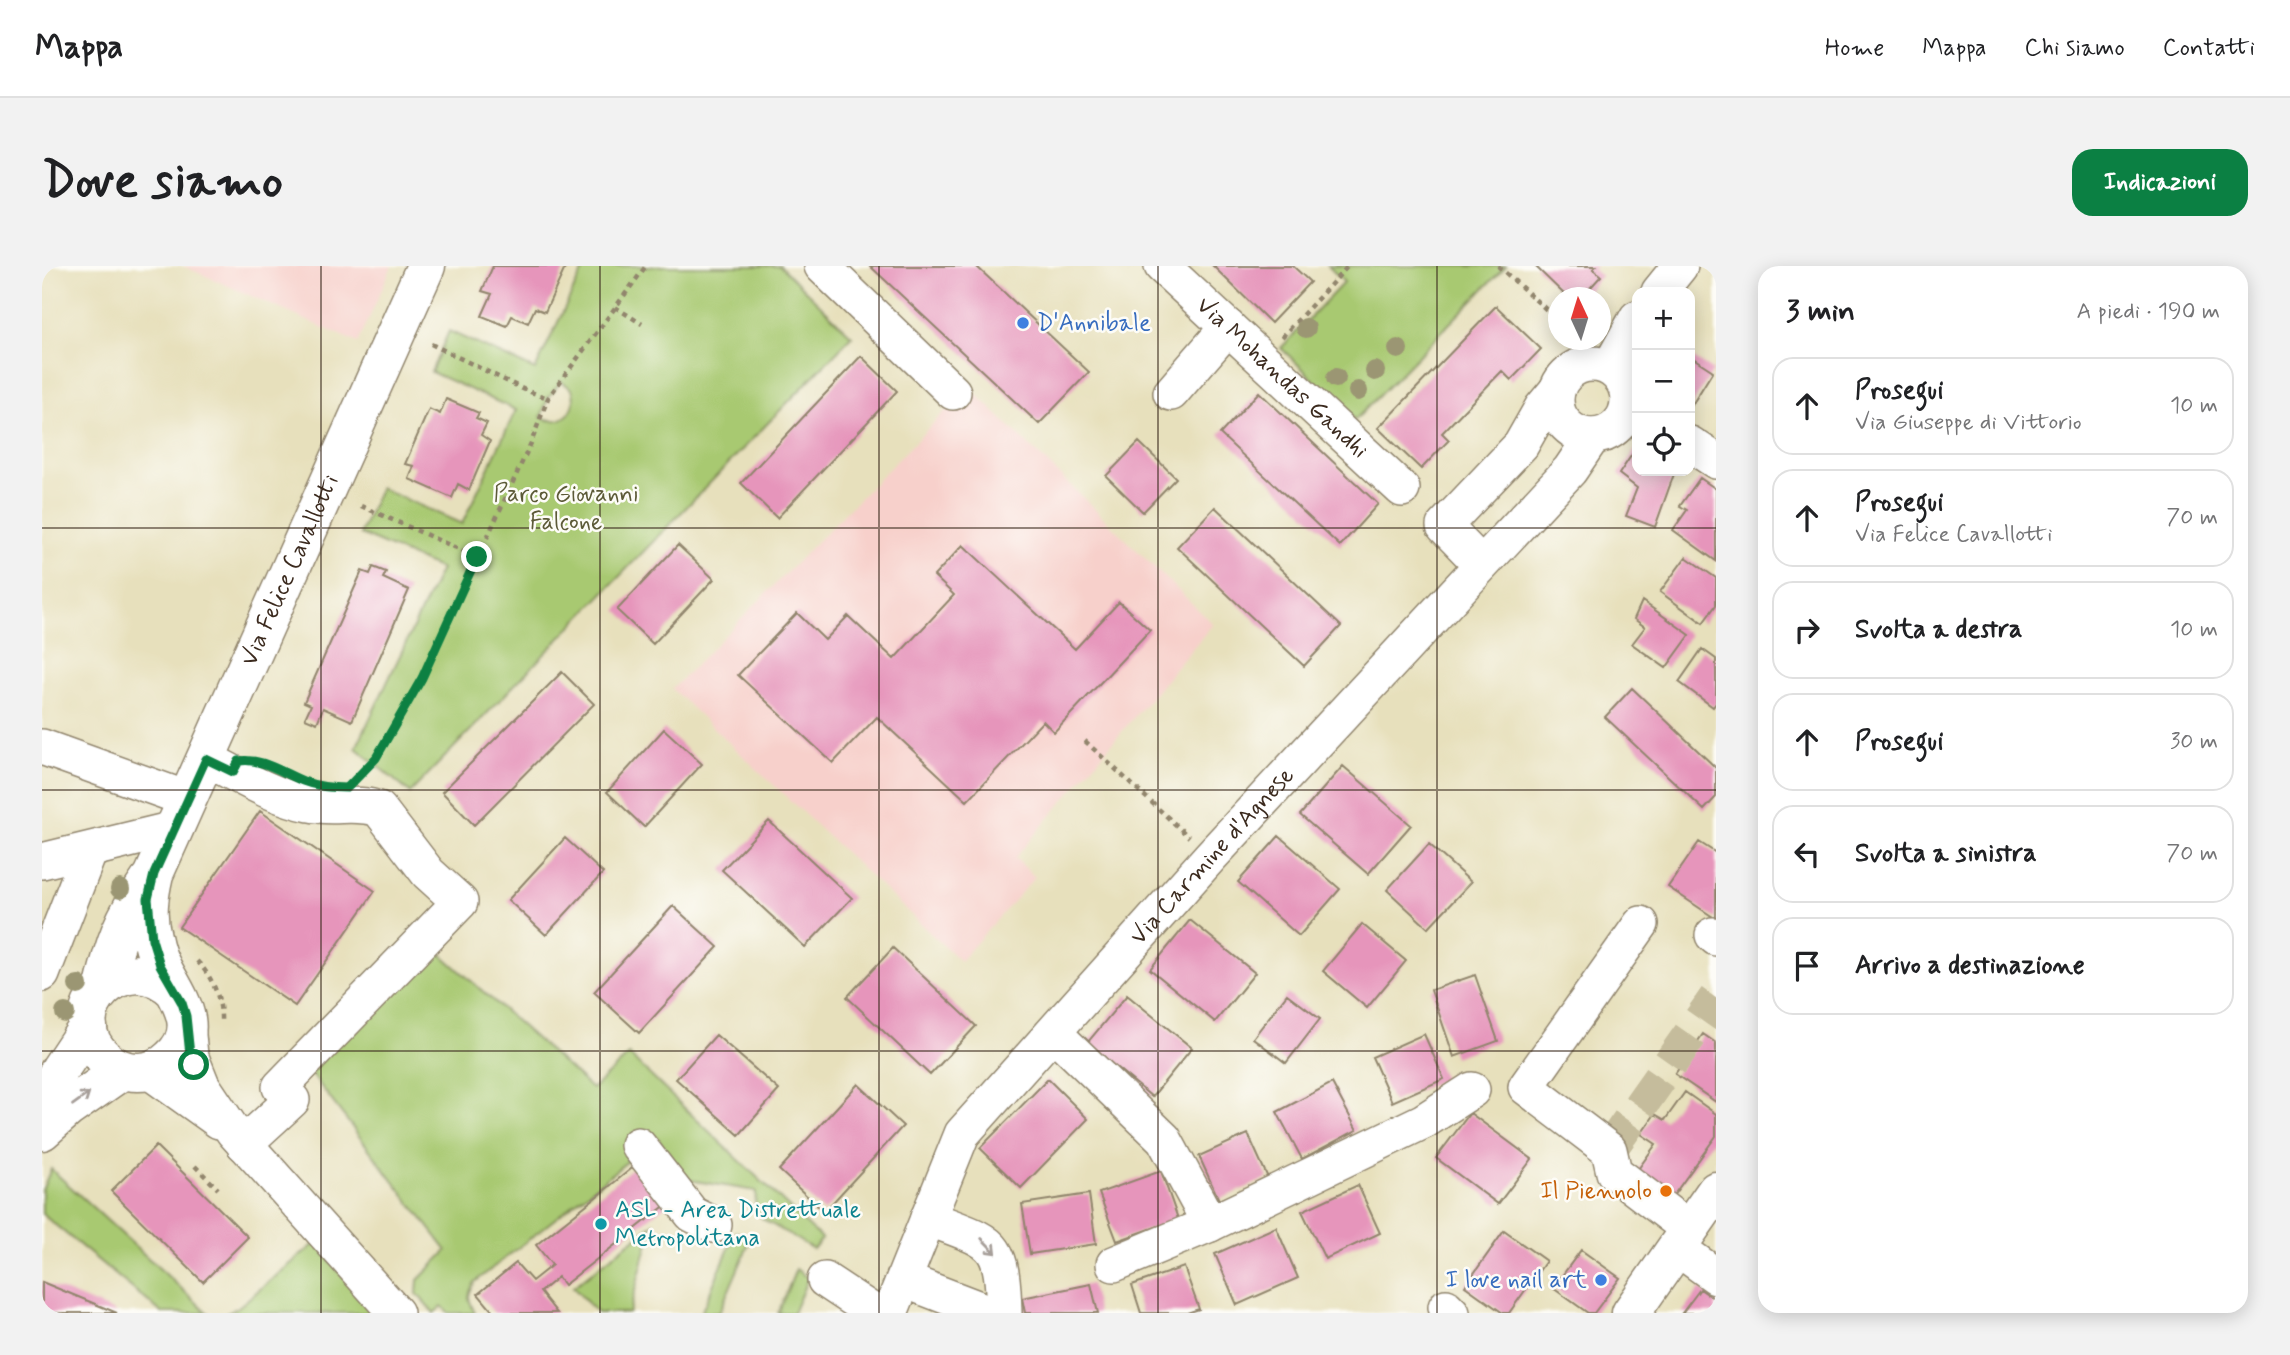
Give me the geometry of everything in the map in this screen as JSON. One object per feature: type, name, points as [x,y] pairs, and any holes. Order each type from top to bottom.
[{"type":"main road","name":"Via Felice Cavallotti","points":[[88,1027],[91,1005],[104,987],[124,920],[154,874],[426,266]]},
{"type":"main road","name":"Via Felice Cavallotti","points":[[154,874],[148,899],[149,924],[160,965],[181,1003]]},
{"type":"main road","points":[[42,1130],[67,1109],[136,1070],[163,1065],[174,1056],[182,1044],[186,1030],[181,1003],[159,979],[140,974],[121,976],[104,987]]},
{"type":"main road","points":[[88,1027],[99,1054],[110,1064],[136,1070]]},
{"type":"main road","points":[[42,1102],[88,1027]]},
{"type":"main road","points":[[1631,1313],[1716,1191]]},
{"type":"street","points":[[822,266],[953,392]]},
{"type":"street","name":"Via Mohandas Gandhi","points":[[1162,266],[1402,489]]},
{"type":"street","points":[[1663,287],[1680,266]]},
{"type":"street","points":[[1481,564],[1444,526],[1521,445],[1542,408],[1579,366],[1632,322]]},
{"type":"street","points":[[1171,393],[1228,327]]},
{"type":"street","points":[[1579,366],[1619,374],[1632,404]]},
{"type":"street","points":[[1579,366],[1557,409],[1579,431]]},
{"type":"street","points":[[1521,445],[1579,431],[1612,430],[1632,409]]},
{"type":"street","name":"Via Carmine d'Agnese","points":[[890,1313],[962,1134],[1210,857],[1570,470],[1579,431]]},
{"type":"street","points":[[42,747],[181,814]]},
{"type":"street","points":[[206,759],[295,801],[313,805],[358,805],[379,809],[428,873],[460,902],[286,1093],[239,1137]]},
{"type":"street","points":[[45,868],[181,814]]},
{"type":"street","points":[[42,974],[90,850]]},
{"type":"street","points":[[1641,924],[1526,1087],[1609,1150],[1614,1172],[1683,1238],[1716,1276]]},
{"type":"street","points":[[181,1003],[190,1055],[202,1085],[239,1137],[396,1313]]},
{"type":"street","points":[[1054,1033],[1164,1139],[1210,1224]]},
{"type":"street","points":[[136,1070],[239,1137]]},
{"type":"street","points":[[1114,1264],[1210,1224],[1424,1121],[1472,1090]]},
{"type":"street","points":[[639,1145],[692,1214],[715,1225]]},
{"type":"street","points":[[928,1218],[982,1238],[992,1246],[997,1253],[1003,1280],[1004,1313]]},
{"type":"street","points":[[825,1280],[875,1313]]},
{"type":"street","points":[[904,1280],[990,1313]]},
{"type":"path","points":[[357,778],[376,758],[422,678],[531,443],[548,398],[646,266]]},
{"type":"path","points":[[1262,359],[1348,266]]},
{"type":"path","points":[[1499,266],[1548,311]]},
{"type":"path","points":[[615,307],[642,324]]},
{"type":"path","points":[[431,344],[525,390],[548,398]]},
{"type":"path","points":[[361,506],[477,557]]},
{"type":"path","points":[[1085,741],[1210,857]]},
{"type":"path","points":[[193,956],[212,980],[217,994],[221,1009],[220,1032]]},
{"type":"path","points":[[195,1166],[218,1189]]},
{"type":"shaded area","points":[[183,266],[392,266],[358,343]]},
{"type":"shaded area","points":[[969,387],[1213,624],[1015,858],[1035,877],[960,961],[672,689]]},
{"type":"green space","name":"Parco Giovanni Falcone","points":[[585,266],[780,266],[852,336],[410,793],[356,748],[441,569],[360,534],[380,488],[462,524],[516,410],[431,372],[449,331],[535,370]],"holes":[[[561,381],[572,389],[573,404],[567,415],[555,420],[541,417],[548,398]]]},
{"type":"green space","points":[[1328,266],[1506,266],[1355,420],[1281,348],[1344,282]]},
{"type":"green space","points":[[430,944],[592,1089],[629,1055],[822,1239],[813,1249],[763,1219],[755,1209],[756,1191],[689,1180],[657,1138],[475,1282],[469,1298],[475,1313],[449,1313],[442,1306],[434,1313],[417,1294],[418,1280],[447,1251],[310,1072]]},
{"type":"green space","points":[[51,1169],[208,1313],[162,1313],[42,1214],[42,1190]]},
{"type":"green space","points":[[653,1224],[629,1313],[597,1313],[573,1287]]},
{"type":"green space","points":[[736,1232],[751,1239],[719,1313],[701,1313]]},
{"type":"green space","points":[[316,1243],[372,1313],[225,1313],[237,1308]]},
{"type":"green space","points":[[796,1269],[808,1278],[793,1313],[778,1313]]},
{"type":"building","points":[[493,266],[566,266],[545,312],[535,308],[528,323],[512,316],[507,326],[482,316],[492,294],[482,291]]},
{"type":"building","points":[[870,266],[976,266],[1089,372],[1039,424]]},
{"type":"building","points":[[1213,266],[1293,266],[1310,282],[1271,323]]},
{"type":"building","points":[[1535,266],[1596,266],[1593,269],[1601,276],[1591,287],[1557,287]]},
{"type":"building","points":[[1496,306],[1541,349],[1511,380],[1502,371],[1442,433],[1449,440],[1421,469],[1378,428]]},
{"type":"building","points":[[861,356],[897,391],[777,518],[741,483]]},
{"type":"building","points":[[1695,359],[1713,371],[1695,400]]},
{"type":"building","points":[[1259,392],[1378,504],[1340,546],[1220,434]]},
{"type":"building","points":[[446,399],[479,413],[476,418],[487,423],[481,435],[490,441],[469,490],[458,484],[452,498],[409,479],[414,466],[405,464],[429,409],[440,414]]},
{"type":"building","points":[[1139,442],[1176,478],[1143,512],[1106,476]]},
{"type":"building","points":[[1632,454],[1632,476],[1673,476],[1655,527],[1626,516],[1637,488],[1619,474]]},
{"type":"building","points":[[1700,478],[1716,489],[1716,561],[1673,530],[1687,510],[1680,506]]},
{"type":"building","points":[[1215,507],[1341,626],[1304,666],[1177,547]]},
{"type":"building","points":[[678,545],[714,579],[653,644],[617,610]]},
{"type":"building","points":[[963,545],[1075,649],[1119,602],[1150,630],[1054,732],[1043,721],[967,801],[877,717],[833,763],[738,675],[797,613],[825,640],[848,616],[894,659],[954,595],[934,576]]},
{"type":"building","points":[[1686,557],[1716,578],[1716,605],[1703,623],[1660,592]]},
{"type":"building","points":[[373,567],[386,572],[383,578],[409,590],[352,721],[323,708],[317,723],[305,718],[311,705],[304,702],[362,571],[370,574]]},
{"type":"building","points":[[1642,601],[1690,635],[1666,668],[1632,644],[1645,627],[1634,619]]},
{"type":"building","points":[[1702,649],[1716,659],[1716,703],[1713,707],[1679,682]]},
{"type":"building","points":[[562,672],[594,704],[474,825],[442,792]]},
{"type":"building","points":[[1632,688],[1716,768],[1716,797],[1704,810],[1605,717]]},
{"type":"building","points":[[664,729],[702,764],[644,827],[607,792]]},
{"type":"building","points":[[1343,766],[1411,825],[1368,874],[1300,815]]},
{"type":"building","points":[[260,811],[375,891],[295,1006],[179,927]]},
{"type":"building","points":[[769,821],[852,898],[805,947],[722,870]]},
{"type":"building","points":[[1279,836],[1340,889],[1299,936],[1238,882]]},
{"type":"building","points":[[565,838],[603,873],[546,935],[508,900]]},
{"type":"building","points":[[1699,842],[1716,853],[1716,919],[1668,887]]},
{"type":"building","points":[[1429,844],[1471,882],[1428,928],[1387,890]]},
{"type":"building","points":[[673,906],[718,947],[639,1033],[594,992]]},
{"type":"building","points":[[1190,920],[1255,973],[1215,1022],[1150,969]]},
{"type":"building","points":[[1362,924],[1406,961],[1367,1008],[1323,971]]},
{"type":"building","points":[[893,948],[976,1026],[930,1075],[847,997]]},
{"type":"building","points":[[1475,975],[1498,1041],[1454,1057],[1431,990]]},
{"type":"building","points":[[1287,994],[1320,1019],[1286,1063],[1253,1038]]},
{"type":"building","points":[[1127,995],[1192,1048],[1152,1097],[1087,1043]]},
{"type":"building","points":[[1424,1034],[1444,1079],[1392,1102],[1372,1057]]},
{"type":"building","points":[[1703,1034],[1716,1043],[1716,1102],[1675,1074]]},
{"type":"building","points":[[716,1035],[779,1090],[739,1135],[676,1079]]},
{"type":"building","points":[[1048,1079],[1088,1119],[1021,1188],[980,1148]]},
{"type":"building","points":[[1332,1083],[1357,1130],[1302,1159],[1277,1112]]},
{"type":"building","points":[[858,1084],[903,1126],[824,1212],[779,1170]]},
{"type":"building","points":[[1685,1092],[1716,1114],[1716,1136],[1670,1200],[1634,1175],[1656,1144],[1641,1134],[1655,1114],[1665,1120]]},
{"type":"building","points":[[1470,1113],[1532,1159],[1498,1204],[1436,1158]]},
{"type":"building","points":[[1248,1134],[1268,1178],[1219,1200],[1199,1156]]},
{"type":"building","points":[[156,1146],[248,1237],[203,1282],[111,1191]]},
{"type":"building","name":"ASL - Area Distrettuale Metropolitana","points":[[636,1165],[667,1204],[564,1285],[558,1277],[540,1292],[557,1313],[494,1313],[478,1294],[516,1263],[532,1281],[552,1265],[536,1245]]},
{"type":"building","points":[[1161,1171],[1178,1219],[1117,1241],[1099,1193]]},
{"type":"building","points":[[1358,1185],[1380,1233],[1325,1259],[1302,1211]]},
{"type":"building","points":[[1089,1194],[1096,1244],[1030,1254],[1022,1204]]},
{"type":"building","points":[[1276,1227],[1298,1278],[1237,1305],[1215,1254]]},
{"type":"building","points":[[1504,1231],[1546,1261],[1509,1313],[1503,1313],[1465,1286]]},
{"type":"building","points":[[1581,1250],[1620,1278],[1594,1313],[1588,1313],[1553,1288]]},
{"type":"building","points":[[1184,1267],[1199,1309],[1187,1313],[1141,1313],[1132,1285]]},
{"type":"building","points":[[42,1282],[117,1313],[42,1313]]},
{"type":"building","points":[[1091,1284],[1098,1313],[1025,1313],[1022,1298]]},
{"type":"building","points":[[1700,1289],[1716,1300],[1716,1313],[1682,1313]]},
{"type":"tunnel","points":[[1609,1150],[1716,998]]},
{"type":"place","name":"D'Annibale","points":[[1023,323]]},
{"type":"place","name":"Il Piennolo","points":[[1666,1191]]},
{"type":"place","name":"ASL - Area Distrettuale Metropolitana","points":[[601,1224]]},
{"type":"place","name":"I love nail art","points":[[1601,1280]]},
{"type":"route","points":[[194,1065],[182,1003],[160,965],[152,939],[148,899],[154,874],[206,759],[233,772],[239,761],[251,759],[305,782],[326,788],[347,788],[376,758],[422,678],[477,557]]}]
